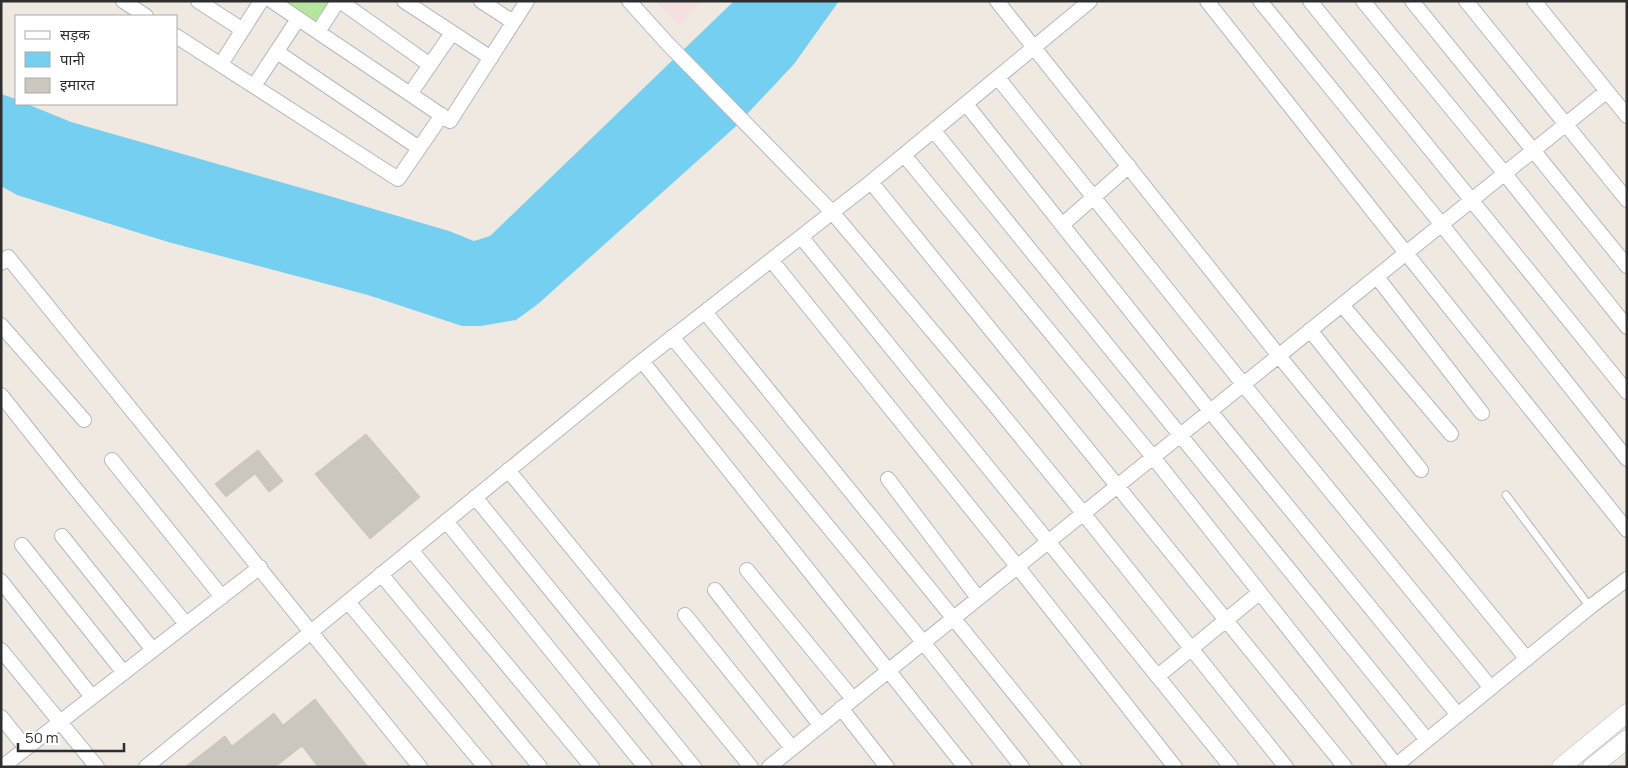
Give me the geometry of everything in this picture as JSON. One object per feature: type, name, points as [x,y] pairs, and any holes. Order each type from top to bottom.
[{"type":"street","points":[[123,1],[144,15]]},
{"type":"street","points":[[198,1],[242,30]]},
{"type":"street","points":[[221,64],[261,1]]},
{"type":"street","points":[[272,1],[450,121],[527,1]]},
{"type":"street","points":[[318,32],[339,1],[430,65]]},
{"type":"street","points":[[404,1],[490,58]]},
{"type":"street","points":[[481,1],[514,22]]},
{"type":"street","points":[[629,1],[667,43],[832,212],[1084,513],[1286,767]]},
{"type":"street","points":[[146,767],[642,360],[802,238],[1090,1]]},
{"type":"street","points":[[1207,1],[1627,530]]},
{"type":"street","points":[[1260,1],[1442,225],[1627,458]]},
{"type":"street","points":[[1310,1],[1470,201],[1627,392]]},
{"type":"street","points":[[1363,1],[1627,327]]},
{"type":"street","points":[[1412,1],[1627,266]]},
{"type":"street","points":[[1466,1],[1627,200]]},
{"type":"street","points":[[1534,1],[1627,116]]},
{"type":"street","points":[[1002,3],[1035,48],[1279,356],[1527,659]]},
{"type":"street","points":[[254,86],[298,19]]},
{"type":"street","points":[[410,94],[452,33]]},
{"type":"street","points":[[178,37],[398,179],[442,115]]},
{"type":"street","points":[[277,52],[419,148]]},
{"type":"street","points":[[998,78],[1491,688]]},
{"type":"street","points":[[768,767],[1607,91]]},
{"type":"street","points":[[966,104],[1210,411],[1458,715]]},
{"type":"street","points":[[934,131],[1427,740]]},
{"type":"street","points":[[904,156],[1153,457],[1395,766],[1590,607],[1627,580]]},
{"type":"street","points":[[1062,225],[1129,166]]},
{"type":"street","points":[[871,182],[1345,767]]},
{"type":"street","points":[[802,238],[1231,767]]},
{"type":"street","points":[[4,257],[260,567],[420,767]]},
{"type":"street","points":[[772,261],[1017,566],[1175,767]]},
{"type":"street","points":[[1377,276],[1482,413]]},
{"type":"street","points":[[1342,305],[1451,434]]},
{"type":"street","points":[[705,312],[1074,767]]},
{"type":"street","points":[[1,325],[84,420]]},
{"type":"street","points":[[1310,330],[1421,470]]},
{"type":"street","points":[[672,337],[923,642],[1022,767]]},
{"type":"street","points":[[642,360],[965,767]]},
{"type":"street","points":[[1,395],[186,624]]},
{"type":"street","points":[[112,460],[222,597]]},
{"type":"street","points":[[508,470],[751,767]]},
{"type":"street","points":[[888,479],[978,598]]},
{"type":"street","points":[[475,497],[694,767]]},
{"type":"street","points":[[446,521],[645,767]]},
{"type":"street","points":[[62,536],[153,650]]},
{"type":"street","points":[[22,545],[124,673]]},
{"type":"street","points":[[411,550],[592,767]]},
{"type":"street","points":[[2,767],[260,567]]},
{"type":"street","points":[[747,570],[853,699]]},
{"type":"street","points":[[381,574],[540,767]]},
{"type":"street","points":[[1,581],[92,697]]},
{"type":"street","points":[[715,590],[820,725]]},
{"type":"street","points":[[1158,676],[1259,593]]},
{"type":"street","points":[[348,602],[485,767]]},
{"type":"street","points":[[685,615],[792,748]]},
{"type":"street","points":[[1,650],[97,767]]},
{"type":"street","points":[[841,708],[887,767]]},
{"type":"street","points":[[1561,767],[1627,713]]},
{"type":"street","points":[[1,717],[26,748]]},
{"type":"street","points":[[1586,746],[1598,765],[1627,739]]},
{"type":"lane","points":[[1506,494],[1590,607]]},
{"type":"shaded area","points":[[655,1],[701,1],[679,25]]},
{"type":"green space","points":[[279,1],[336,1],[319,27]]},
{"type":"water","points":[[734,1],[839,1],[794,64],[734,128],[538,304],[516,320],[481,326],[462,326],[368,295],[168,242],[17,195],[1,186],[1,94],[15,99],[15,105],[29,105],[71,122],[449,231],[474,241],[490,236]]},
{"type":"building","points":[[366,434],[420,497],[370,539],[315,474]]},
{"type":"building","points":[[258,450],[283,481],[269,492],[255,474],[226,497],[215,484]]},
{"type":"building","points":[[315,699],[368,767],[318,767],[302,746],[275,767],[185,767],[225,736],[232,746],[274,713],[283,725]]}]
